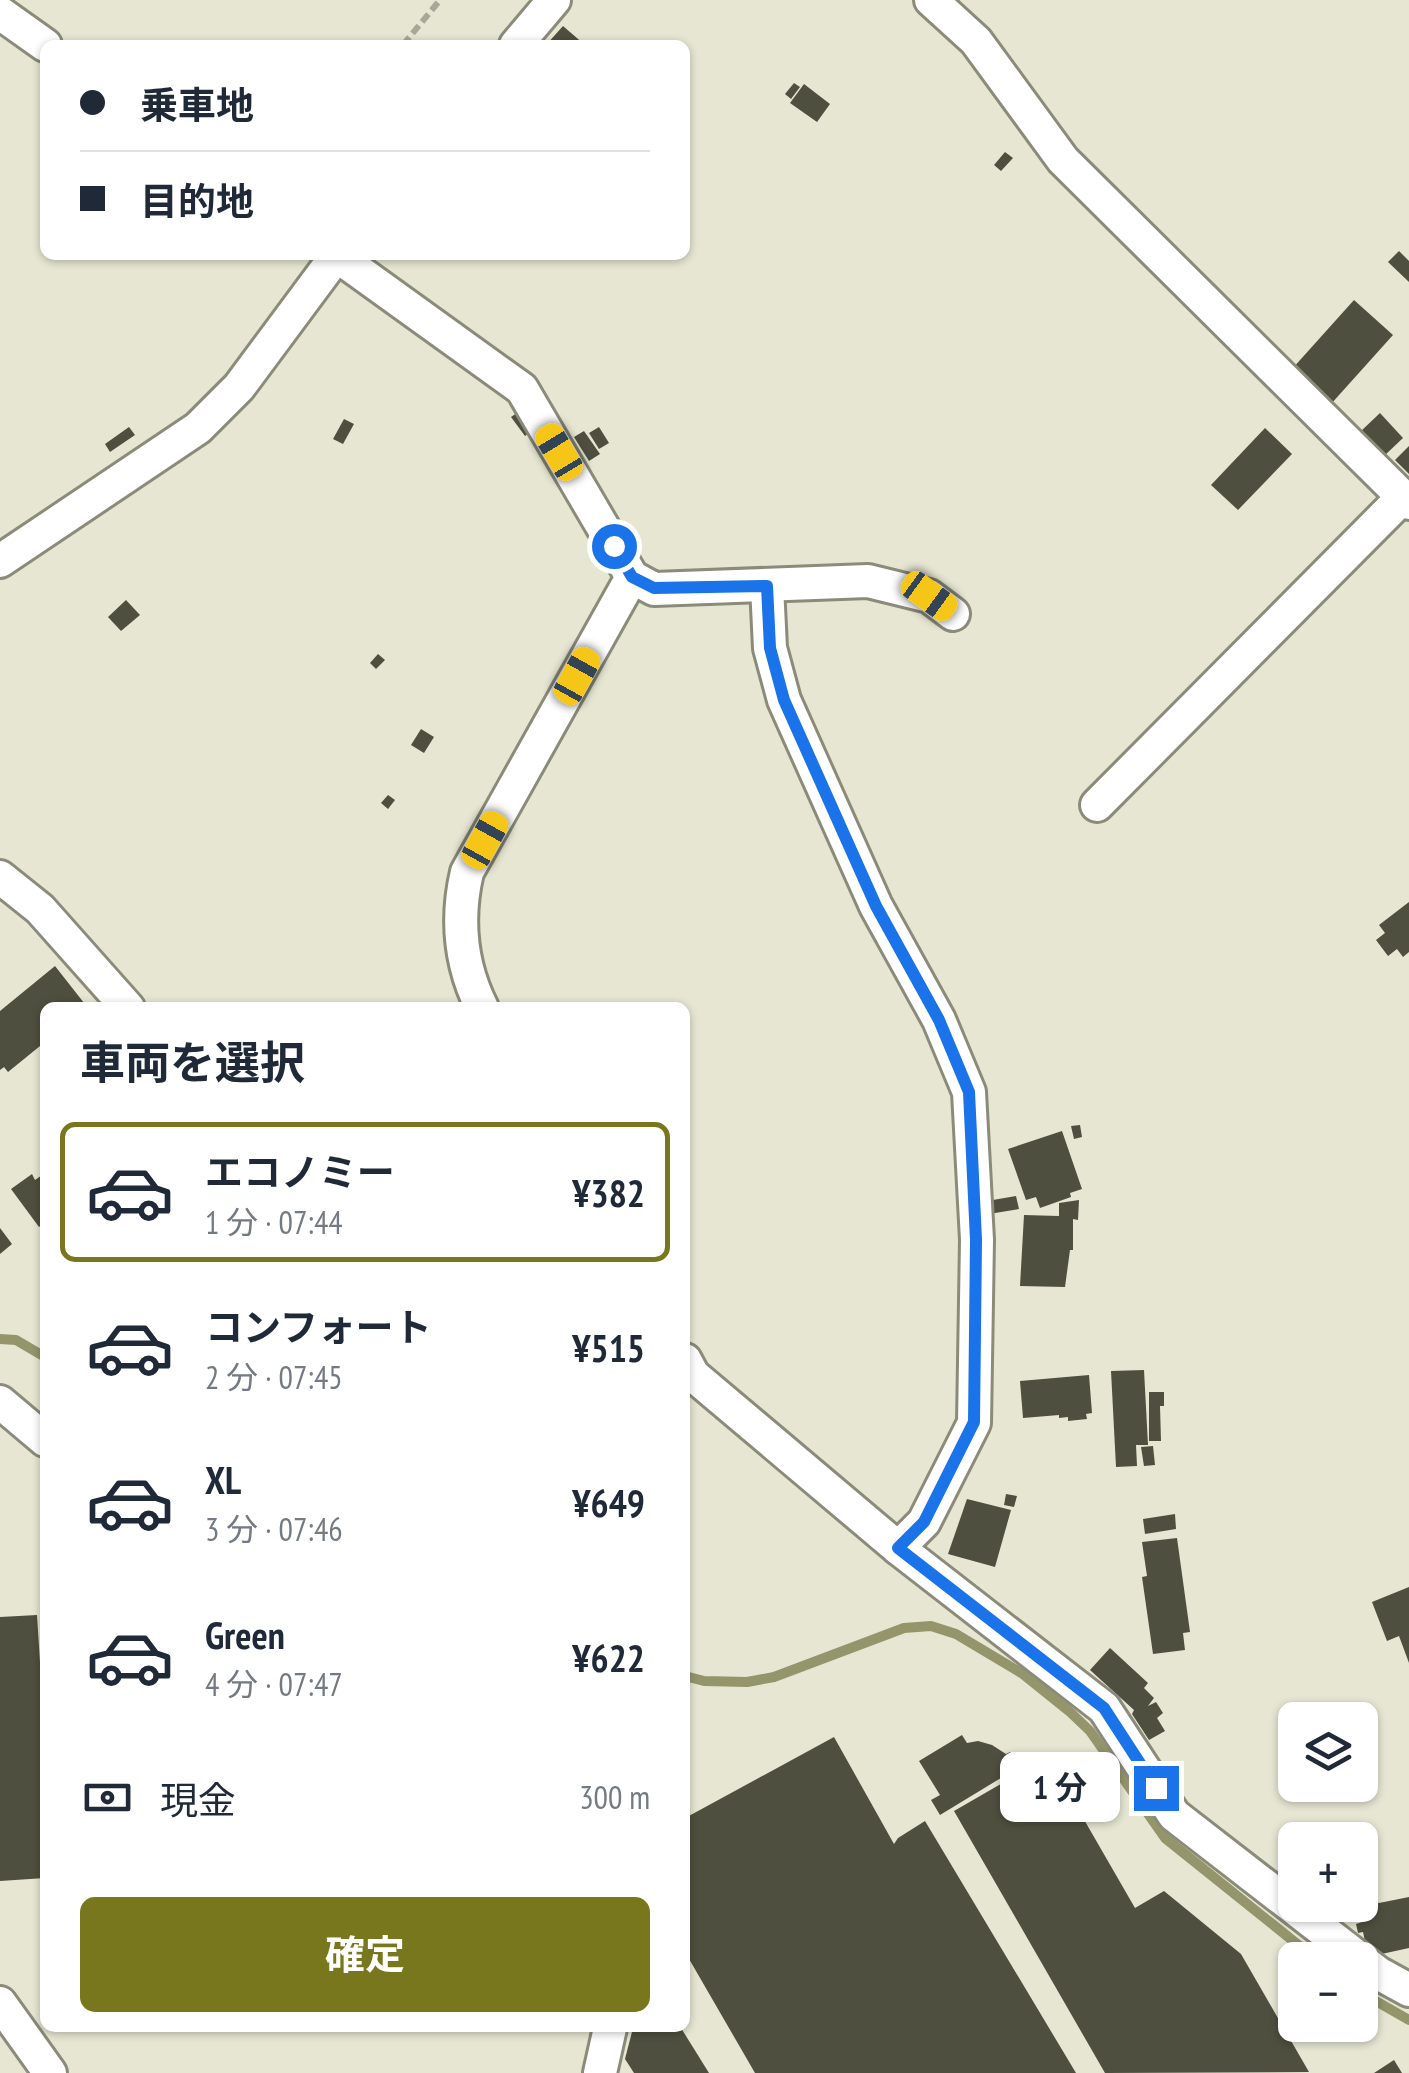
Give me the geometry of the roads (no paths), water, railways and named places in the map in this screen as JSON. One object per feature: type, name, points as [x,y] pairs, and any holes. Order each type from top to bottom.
[{"type":"street","points":[[520,40],[554,0]]},
{"type":"street","points":[[931,0],[976,41],[1063,160],[1406,500],[1097,805]]},
{"type":"street","points":[[0,12],[40,41]]},
{"type":"street","points":[[0,561],[198,428],[239,387],[333,260]]},
{"type":"street","points":[[344,260],[522,389],[632,577],[654,588],[868,581],[929,596],[953,614]]},
{"type":"street","points":[[479,1002],[462,948],[459,906],[467,872],[632,577]]},
{"type":"street","points":[[767,586],[770,648],[784,700],[876,906],[939,1020],[969,1092],[976,1240],[974,1422],[924,1522],[898,1548]]},
{"type":"street","points":[[0,877],[40,909],[123,1002]]},
{"type":"street","points":[[690,1372],[898,1548],[1104,1708],[1174,1815],[1378,1973],[1409,1990]]},
{"type":"street","points":[[0,1402],[40,1436]]},
{"type":"street","points":[[0,2003],[50,2073]]},
{"type":"street","points":[[600,2073],[609,2032]]},
{"type":"waterway","points":[[0,1339],[16,1340],[40,1354]]},
{"type":"waterway","points":[[690,1677],[747,1682],[774,1677],[904,1628],[931,1626],[956,1634],[1023,1674],[1069,1711],[1090,1731],[1165,1838],[1295,1942]]},
{"type":"waterway","points":[[1378,2002],[1409,2020]]}]
